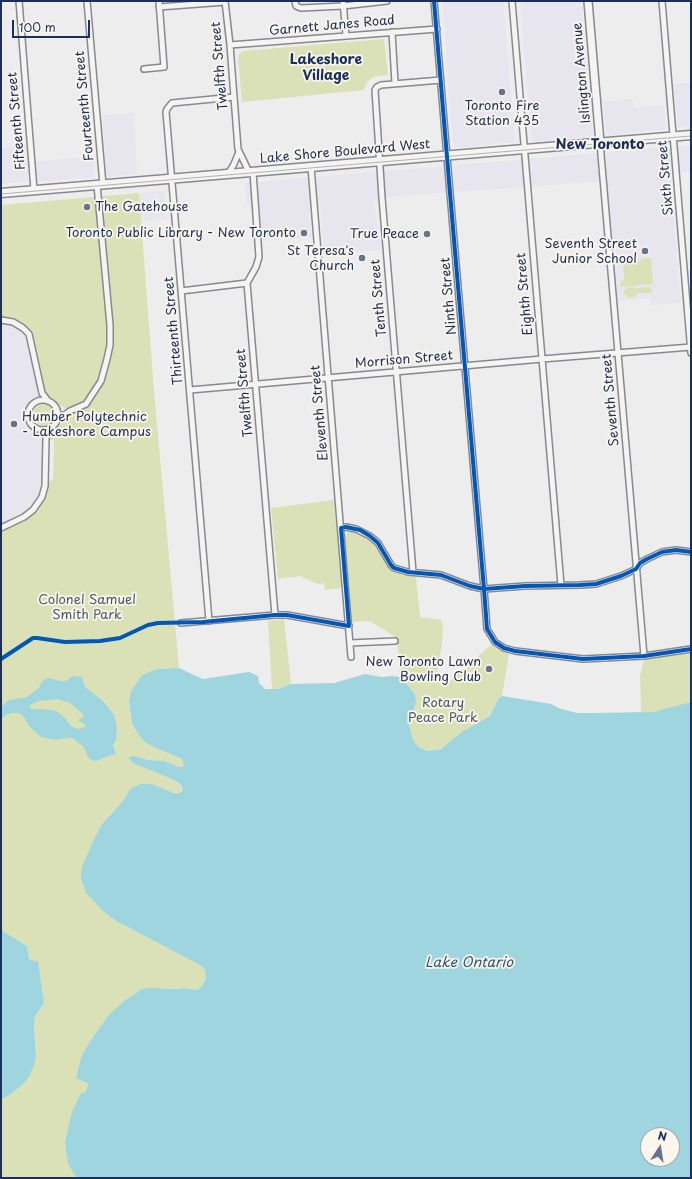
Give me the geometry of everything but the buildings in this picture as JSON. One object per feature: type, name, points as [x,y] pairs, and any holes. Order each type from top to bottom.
[{"type":"main road","name":"Islington Avenue","points":[[588,1],[600,143]]},
{"type":"main road","name":"Lake Shore Boulevard West","points":[[1,193],[691,135]]},
{"type":"street","name":"Fifteenth Street","points":[[19,1],[34,190]]},
{"type":"street","name":"Fourteenth Street","points":[[57,420],[70,411],[86,404],[96,390],[104,373],[109,352],[110,325],[87,1]]},
{"type":"street","points":[[295,1],[299,8],[387,1]]},
{"type":"street","name":"Ninth Street","points":[[434,1],[487,629],[495,642],[504,648],[515,651],[584,659],[644,656],[691,649]]},
{"type":"street","name":"Eighth Street","points":[[512,1],[561,585]]},
{"type":"street","name":"Sixth Street","points":[[662,1],[691,352]]},
{"type":"street","points":[[144,69],[164,67],[159,4],[225,2]]},
{"type":"street","name":"Twelfth Street","points":[[225,2],[230,45],[236,133],[239,152],[251,172],[259,257],[256,267],[247,282],[275,615]]},
{"type":"street","points":[[343,4],[346,36]]},
{"type":"street","name":"Garnett Janes Road","points":[[230,45],[437,28]]},
{"type":"street","points":[[392,32],[396,83]]},
{"type":"street","name":"Tenth Street","points":[[413,572],[375,90],[381,84],[441,80]]},
{"type":"street","name":"Thirteenth Street","points":[[209,621],[166,112],[172,103],[234,97]]},
{"type":"street","name":"Seventh Street","points":[[600,143],[644,656]]},
{"type":"street","points":[[228,174],[239,152]]},
{"type":"street","name":"Eleventh Street","points":[[311,167],[351,657]]},
{"type":"street","points":[[181,291],[247,282]]},
{"type":"street","points":[[1,320],[13,322],[24,328],[29,334],[42,393],[48,401],[56,407],[70,411]]},
{"type":"street","name":"Morrison Street","points":[[190,390],[396,371],[691,347]]},
{"type":"street","points":[[1,528],[24,517],[37,506],[46,486],[46,438],[42,430],[33,425],[29,417],[31,407],[38,401],[42,393]]},
{"type":"street","points":[[38,401],[48,401]]},
{"type":"street","points":[[46,438],[57,420],[58,411],[56,407]]},
{"type":"street","points":[[42,430],[51,428]]},
{"type":"street","points":[[341,528],[352,528],[367,534],[378,543],[391,565],[398,569],[441,575],[470,586],[484,589],[525,586],[580,586],[596,584],[621,576],[636,569],[640,563],[662,552],[676,550],[691,552]]},
{"type":"street","points":[[180,623],[287,615],[349,626]]},
{"type":"street","points":[[350,643],[395,641]]},
{"type":"shaded area","points":[[443,1],[503,1],[515,142],[454,148],[449,106]]},
{"type":"shaded area","points":[[520,1],[581,1],[593,136],[532,142]]},
{"type":"shaded area","points":[[691,83],[691,127],[678,128],[674,84]]},
{"type":"shaded area","points":[[632,99],[634,108],[664,105],[666,129],[610,135],[606,132],[603,102]]},
{"type":"shaded area","points":[[134,113],[137,174],[107,177],[102,115]]},
{"type":"shaded area","points":[[691,145],[691,172],[671,173],[681,303],[650,305],[650,298],[617,301],[607,181],[385,197],[374,201],[381,250],[324,255],[320,206],[309,207],[312,237],[261,241],[258,204],[247,205],[245,183]]},
{"type":"shaded area","points":[[26,146],[28,181],[1,184],[1,148]]},
{"type":"shaded area","points":[[93,156],[95,177],[35,182],[33,162]]},
{"type":"shaded area","points":[[165,191],[167,219],[141,221],[139,193]]},
{"type":"shaded area","name":"Humber Polytechnic - Lakeshore Campus","points":[[5,323],[14,325],[21,329],[28,340],[40,393],[38,399],[27,405],[24,418],[29,427],[41,433],[44,437],[43,484],[39,496],[34,505],[26,513],[1,525],[1,324]]},
{"type":"green space","points":[[384,39],[388,75],[373,77],[367,82],[364,90],[242,102],[238,58],[239,54],[243,51]]},
{"type":"green space","name":"Colonel Samuel Smith Park","points":[[139,193],[154,391],[179,668],[157,669],[137,682],[131,691],[129,700],[132,724],[140,737],[146,743],[182,759],[184,763],[183,767],[179,767],[164,761],[148,760],[135,756],[128,759],[133,763],[174,780],[183,788],[179,793],[171,792],[152,784],[140,784],[130,789],[123,801],[102,824],[95,837],[81,872],[81,879],[83,886],[103,911],[116,921],[198,964],[205,969],[206,980],[200,988],[196,990],[184,988],[162,988],[108,1016],[90,1041],[81,1057],[76,1078],[87,1083],[88,1090],[85,1093],[81,1093],[68,1164],[78,1178],[1,1178],[1,1099],[5,1098],[36,1056],[34,1027],[35,1016],[44,1003],[29,959],[27,946],[1,930],[1,530],[30,517],[40,507],[47,492],[49,481],[53,480],[54,440],[49,440],[55,429],[66,419],[65,408],[53,402],[46,395],[35,343],[31,333],[19,321],[1,318],[1,205]]},
{"type":"green space","points":[[651,258],[653,284],[620,287],[620,282],[624,279],[623,262],[641,261],[641,259]]},
{"type":"green space","points":[[629,287],[638,289],[651,287],[652,293],[638,293],[635,297],[628,298],[624,294],[624,291]]},
{"type":"green space","points":[[44,404],[52,407],[55,415],[52,423],[44,426],[36,423],[33,415],[36,407]]},
{"type":"green space","points":[[334,500],[342,588],[325,590],[324,583],[318,584],[300,576],[278,579],[271,508]]},
{"type":"green space","name":"Rotary Peace Park","points":[[350,531],[363,535],[373,543],[390,570],[402,575],[416,577],[420,617],[441,620],[443,629],[436,677],[449,682],[491,645],[499,650],[509,653],[502,696],[499,698],[490,716],[463,731],[441,749],[428,751],[420,748],[412,737],[409,724],[416,702],[415,694],[400,677],[397,638],[370,621],[352,622],[345,541],[345,535]]},
{"type":"green space","points":[[284,619],[291,684],[278,689],[272,689],[268,621]]},
{"type":"green space","points":[[691,652],[691,702],[666,710],[641,712],[640,676],[644,660]]},
{"type":"water","name":"Lake Ontario","points":[[179,668],[203,679],[249,672],[258,676],[259,683],[265,689],[278,689],[291,684],[334,683],[365,674],[382,677],[400,677],[415,694],[416,702],[409,724],[412,737],[420,748],[428,751],[441,749],[463,731],[490,716],[499,698],[502,696],[551,704],[558,708],[577,713],[653,712],[691,702],[691,1178],[76,1177],[68,1164],[65,1142],[72,1112],[81,1093],[85,1093],[88,1086],[87,1083],[76,1078],[81,1057],[90,1041],[108,1016],[124,1001],[142,989],[184,988],[196,990],[200,988],[206,980],[205,969],[198,964],[116,921],[103,911],[86,893],[81,879],[83,864],[102,824],[123,801],[130,789],[140,784],[152,784],[174,793],[179,793],[183,790],[181,785],[174,780],[133,763],[128,758],[135,756],[148,760],[164,761],[179,767],[184,765],[182,759],[146,743],[140,737],[132,724],[129,700],[131,691],[142,675],[157,669]]},
{"type":"water","points":[[73,676],[82,677],[85,687],[104,702],[114,715],[117,727],[116,740],[113,745],[116,754],[96,761],[91,760],[88,757],[84,747],[72,738],[55,740],[41,737],[30,727],[24,717],[19,713],[6,715],[1,719],[1,707],[9,700],[27,697],[39,688],[44,680],[48,678],[66,681]],"holes":[[[58,699],[70,703],[83,714],[83,718],[79,719],[79,721],[85,724],[85,727],[79,729],[71,726],[65,718],[56,711],[31,709],[30,707],[30,705],[39,701]]]},
{"type":"water","points":[[1,930],[27,946],[29,959],[38,962],[44,1003],[35,1016],[34,1027],[36,1056],[29,1077],[22,1085],[5,1098],[1,1099]]},
{"type":"tram line","points":[[1,194],[691,136]]},
{"type":"cycle path","points":[[434,1],[484,589],[596,584],[621,576],[636,569],[640,563],[662,552],[676,550],[691,552]]},
{"type":"cycle path","points":[[1,659],[33,638],[65,642],[100,641],[120,638],[148,625],[158,623],[203,622],[287,615],[349,626],[341,528],[346,527],[360,530],[370,536],[378,543],[394,568],[408,572],[441,575],[470,586],[484,589],[487,629],[495,642],[504,648],[515,651],[583,659],[644,656],[691,649]]},
{"type":"place","name":"Toronto Fire Station 435","points":[[502,92]]},
{"type":"place","name":"The Gatehouse","points":[[87,207]]},
{"type":"place","name":"Toronto Public Library - New Toronto","points":[[304,233]]},
{"type":"place","name":"True Peace","points":[[427,234]]},
{"type":"place","name":"Seventh Street Junior School","points":[[645,251]]},
{"type":"place","name":"St Teresa's Church","points":[[362,258]]},
{"type":"place","name":"Humber Polytechnic - Lakeshore Campus","points":[[14,424]]},
{"type":"place","name":"New Toronto Lawn Bowling Club","points":[[489,669]]},
{"type":"district","name":"Lakeshore Village","points":[[326,68]]},
{"type":"district","name":"New Toronto","points":[[600,145]]}]
